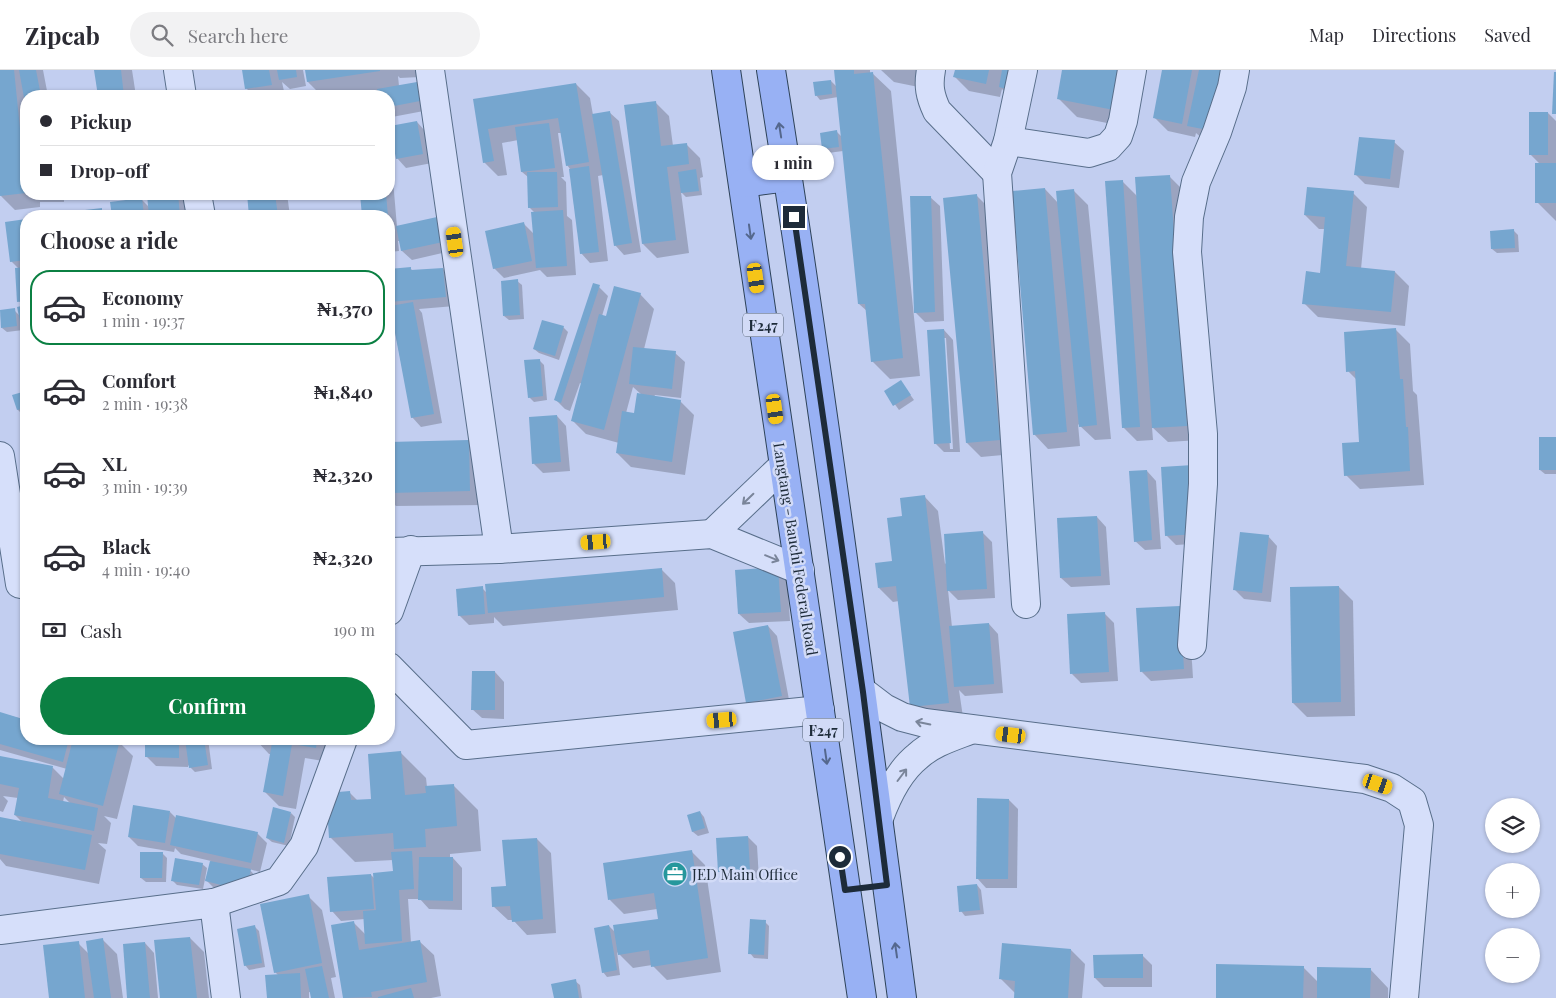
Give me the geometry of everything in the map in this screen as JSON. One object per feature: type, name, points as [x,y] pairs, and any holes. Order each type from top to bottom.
[{"type":"main road","name":"Langtang - Bauchi Federal Road","points":[[726,70],[862,998]]},
{"type":"main road","points":[[771,70],[863,692],[902,998]]},
{"type":"main road","points":[[743,184],[788,177]]},
{"type":"main road","points":[[845,890],[887,885]]},
{"type":"street","points":[[178,70],[181,90]]},
{"type":"street","points":[[430,70],[499,548]]},
{"type":"street","points":[[931,70],[929,84],[931,99],[937,111],[997,173]]},
{"type":"street","points":[[1024,70],[1008,141],[997,173],[1026,604]]},
{"type":"street","points":[[1008,141],[1089,153],[1108,148],[1118,136],[1123,121],[1132,70]]},
{"type":"street","points":[[1192,644],[1203,484],[1203,434],[1187,252],[1189,217],[1196,182],[1217,132],[1232,87],[1235,70]]},
{"type":"street","points":[[0,456],[16,585]]},
{"type":"street","points":[[712,534],[783,466]]},
{"type":"street","points":[[395,579],[400,551],[499,548],[712,534],[800,570]]},
{"type":"street","points":[[395,673],[466,745],[820,710]]},
{"type":"street","points":[[863,692],[884,708],[902,717],[925,723],[1365,779],[1392,788],[1412,801],[1419,826],[1404,998]]},
{"type":"street","points":[[879,818],[899,778],[917,756],[937,743],[971,730]]},
{"type":"street","points":[[0,930],[214,903],[279,881],[304,846],[340,745]]},
{"type":"street","points":[[214,903],[226,998]]},
{"type":"building","points":[[0,70],[14,70],[20,128],[20,194],[0,196]]},
{"type":"building","points":[[19,70],[36,70],[40,90],[23,90]]},
{"type":"building","points":[[94,70],[121,70],[123,90],[97,90]]},
{"type":"building","points":[[242,70],[269,70],[272,85],[245,89]]},
{"type":"building","points":[[277,70],[296,70],[297,77],[279,80]]},
{"type":"building","points":[[305,70],[380,70],[380,71],[307,82]]},
{"type":"building","points":[[834,70],[854,70],[854,74],[873,72],[903,358],[871,362],[865,304],[858,304]]},
{"type":"building","points":[[955,70],[989,70],[986,84],[953,77]]},
{"type":"building","points":[[1002,70],[1019,70],[1014,91],[999,87]]},
{"type":"building","points":[[1062,70],[1122,70],[1114,110],[1057,99]]},
{"type":"building","points":[[1162,70],[1192,70],[1182,124],[1153,118]]},
{"type":"building","points":[[1199,70],[1221,70],[1208,130],[1187,126]]},
{"type":"building","points":[[1554,72],[1556,72],[1556,114],[1552,114]]},
{"type":"building","points":[[831,80],[832,94],[815,96],[813,82]]},
{"type":"building","points":[[417,82],[420,101],[395,106],[395,90],[377,89]]},
{"type":"building","points":[[576,83],[589,162],[566,166],[558,118],[488,129],[494,161],[483,163],[473,99]]},
{"type":"building","points":[[656,101],[661,146],[687,143],[689,164],[667,167],[676,240],[642,244],[624,105]]},
{"type":"building","points":[[610,111],[632,243],[614,246],[592,114]]},
{"type":"building","points":[[1529,112],[1548,112],[1548,155],[1529,155]]},
{"type":"building","points":[[417,121],[423,154],[396,159],[395,125]]},
{"type":"building","points":[[549,123],[555,168],[521,172],[515,127]]},
{"type":"building","points":[[837,130],[839,147],[822,149],[820,133]]},
{"type":"building","points":[[1359,137],[1395,140],[1390,179],[1354,175]]},
{"type":"building","points":[[1535,163],[1556,163],[1556,203],[1535,203]]},
{"type":"building","points":[[589,166],[599,252],[580,254],[569,169]]},
{"type":"building","points":[[696,169],[699,191],[681,193],[678,172]]},
{"type":"building","points":[[527,172],[557,172],[558,207],[528,208]]},
{"type":"building","points":[[1170,175],[1187,426],[1152,428],[1135,177]]},
{"type":"building","points":[[1123,180],[1140,427],[1122,428],[1105,181]]},
{"type":"building","points":[[1307,187],[1354,191],[1346,266],[1395,271],[1391,312],[1302,304],[1306,271],[1320,273],[1325,217],[1304,215]]},
{"type":"building","points":[[1045,188],[1067,432],[1033,435],[1012,191]]},
{"type":"building","points":[[1074,189],[1097,425],[1079,427],[1056,191]]},
{"type":"building","points":[[977,194],[1000,440],[966,443],[943,198]]},
{"type":"building","points":[[910,196],[931,196],[935,312],[914,313]]},
{"type":"building","points":[[142,200],[143,210],[111,210],[110,202]]},
{"type":"building","points":[[147,200],[179,200],[179,210],[148,210]]},
{"type":"building","points":[[248,200],[276,200],[277,210],[248,210]]},
{"type":"building","points":[[361,200],[387,200],[387,210],[361,210]]},
{"type":"building","points":[[102,208],[102,210],[85,210]]},
{"type":"building","points":[[563,210],[567,266],[536,268],[531,212]]},
{"type":"building","points":[[437,217],[443,242],[401,251],[396,226]]},
{"type":"building","points":[[20,220],[20,261],[10,262],[5,222]]},
{"type":"building","points":[[524,222],[532,261],[493,269],[485,231]]},
{"type":"building","points":[[1514,229],[1515,248],[1491,249],[1490,231]]},
{"type":"building","points":[[411,267],[411,270],[443,268],[446,297],[395,301],[395,268]]},
{"type":"building","points":[[15,268],[20,268],[20,302],[17,302]]},
{"type":"building","points":[[518,279],[520,315],[503,316],[501,281]]},
{"type":"building","points":[[593,283],[600,285],[561,403],[554,400]]},
{"type":"building","points":[[614,286],[641,293],[604,430],[571,421],[599,314],[606,316]]},
{"type":"building","points":[[413,302],[434,414],[411,418],[395,333],[395,305]]},
{"type":"building","points":[[20,306],[20,321],[17,307]]},
{"type":"building","points":[[15,308],[17,326],[1,328],[0,310]]},
{"type":"building","points":[[542,320],[564,326],[555,356],[533,349]]},
{"type":"building","points":[[1396,328],[1400,379],[1403,379],[1406,427],[1408,427],[1410,471],[1344,476],[1342,443],[1359,442],[1355,371],[1346,372],[1344,332]]},
{"type":"building","points":[[944,329],[951,443],[934,444],[927,330]]},
{"type":"building","points":[[633,347],[676,351],[672,389],[629,384]]},
{"type":"building","points":[[540,359],[543,396],[528,398],[524,360]]},
{"type":"building","points":[[901,380],[911,395],[893,406],[884,391]]},
{"type":"building","points":[[20,393],[20,409],[17,410],[12,395]]},
{"type":"building","points":[[637,393],[681,400],[672,462],[616,453],[622,411],[634,413]]},
{"type":"building","points":[[557,415],[561,462],[532,464],[529,417]]},
{"type":"building","points":[[1539,437],[1556,437],[1556,470],[1539,470]]},
{"type":"building","points":[[469,440],[470,491],[395,493],[395,442]]},
{"type":"building","points":[[1193,465],[1198,534],[1165,536],[1161,467]]},
{"type":"building","points":[[1147,470],[1152,540],[1134,542],[1129,471]]},
{"type":"building","points":[[925,495],[949,703],[910,707],[896,586],[878,588],[875,563],[892,561],[887,518],[902,516],[900,498]]},
{"type":"building","points":[[1097,516],[1101,576],[1060,578],[1057,518]]},
{"type":"building","points":[[983,531],[987,589],[947,591],[944,534]]},
{"type":"building","points":[[1240,532],[1269,535],[1262,593],[1233,590]]},
{"type":"building","points":[[778,567],[781,612],[738,614],[735,570]]},
{"type":"building","points":[[662,568],[664,597],[488,613],[485,584]]},
{"type":"building","points":[[483,586],[485,614],[458,616],[456,589]]},
{"type":"building","points":[[1339,586],[1341,702],[1292,703],[1290,587]]},
{"type":"building","points":[[1180,606],[1184,669],[1140,672],[1136,608]]},
{"type":"building","points":[[1105,612],[1109,672],[1070,674],[1067,614]]},
{"type":"building","points":[[989,623],[994,684],[954,687],[949,626]]},
{"type":"building","points":[[768,625],[782,696],[746,703],[733,632]]},
{"type":"building","points":[[472,671],[495,671],[495,710],[471,710]]},
{"type":"building","points":[[0,712],[20,718],[20,745],[67,745],[63,762],[0,744]]},
{"type":"building","points":[[71,745],[119,745],[103,806],[59,794]]},
{"type":"building","points":[[145,745],[179,745],[179,758],[145,757]]},
{"type":"building","points":[[186,745],[205,745],[208,765],[189,768]]},
{"type":"building","points":[[272,745],[292,745],[283,796],[263,792]]},
{"type":"building","points":[[298,745],[316,745],[316,748]]},
{"type":"building","points":[[401,751],[405,795],[426,793],[425,786],[454,784],[457,826],[425,829],[426,847],[394,849],[393,833],[329,838],[326,793],[350,791],[351,800],[371,799],[368,754]]},
{"type":"building","points":[[0,756],[53,766],[48,798],[98,808],[94,831],[14,815],[19,788],[0,784]]},
{"type":"building","points":[[977,798],[1009,799],[1008,879],[976,879]]},
{"type":"building","points":[[133,805],[170,811],[165,843],[128,837]]},
{"type":"building","points":[[273,807],[291,812],[284,843],[266,838]]},
{"type":"building","points":[[700,811],[705,828],[692,832],[687,815]]},
{"type":"building","points":[[176,815],[258,832],[251,863],[170,845]]},
{"type":"building","points":[[0,817],[92,835],[85,870],[0,854]]},
{"type":"building","points":[[748,836],[750,870],[718,872],[716,838]]},
{"type":"building","points":[[537,838],[543,919],[512,922],[510,906],[492,907],[491,887],[506,886],[502,840]]},
{"type":"building","points":[[692,850],[708,958],[651,967],[649,950],[618,955],[613,925],[658,919],[654,893],[608,900],[603,863]]},
{"type":"building","points":[[412,851],[414,889],[399,890],[402,941],[365,944],[363,911],[376,910],[373,873],[393,871],[391,852]]},
{"type":"building","points":[[140,852],[163,852],[162,878],[140,878]]},
{"type":"building","points":[[419,857],[453,857],[453,901],[418,900]]},
{"type":"building","points":[[175,858],[203,863],[199,885],[171,881]]},
{"type":"building","points":[[210,861],[251,869],[246,891],[205,881]]},
{"type":"building","points":[[371,874],[374,909],[330,912],[327,877]]},
{"type":"building","points":[[977,884],[980,910],[959,912],[957,886]]},
{"type":"building","points":[[309,894],[322,963],[274,973],[260,904]]},
{"type":"building","points":[[750,919],[766,920],[764,955],[748,954]]},
{"type":"building","points":[[354,921],[359,950],[420,940],[427,982],[371,992],[372,997],[343,998],[331,925]]},
{"type":"building","points":[[255,925],[262,963],[244,966],[237,929]]},
{"type":"building","points":[[609,925],[617,970],[602,973],[594,928]]},
{"type":"building","points":[[190,937],[197,998],[160,998],[154,940]]},
{"type":"building","points":[[103,938],[111,998],[94,998],[86,941]]},
{"type":"building","points":[[79,941],[85,998],[49,998],[43,945]]},
{"type":"building","points":[[145,942],[150,998],[127,998],[123,944]]},
{"type":"building","points":[[1002,943],[1071,949],[1068,998],[1014,998],[1015,981],[999,979]]},
{"type":"building","points":[[1143,954],[1143,978],[1094,978],[1093,955]]},
{"type":"building","points":[[1216,964],[1304,966],[1303,998],[1216,998]]},
{"type":"building","points":[[322,966],[329,998],[311,998],[305,969]]},
{"type":"building","points":[[1317,967],[1371,968],[1370,998],[1317,998]]},
{"type":"building","points":[[300,973],[301,998],[267,998],[265,975]]},
{"type":"building","points":[[576,979],[579,998],[554,998],[551,984]]},
{"type":"building","points":[[411,988],[414,998],[378,998],[378,997]]},
{"type":"place","name":"JED Main Office","points":[[675,874]]},
{"type":"route","points":[[794,217],[863,692],[887,885],[845,890],[840,857]]}]
